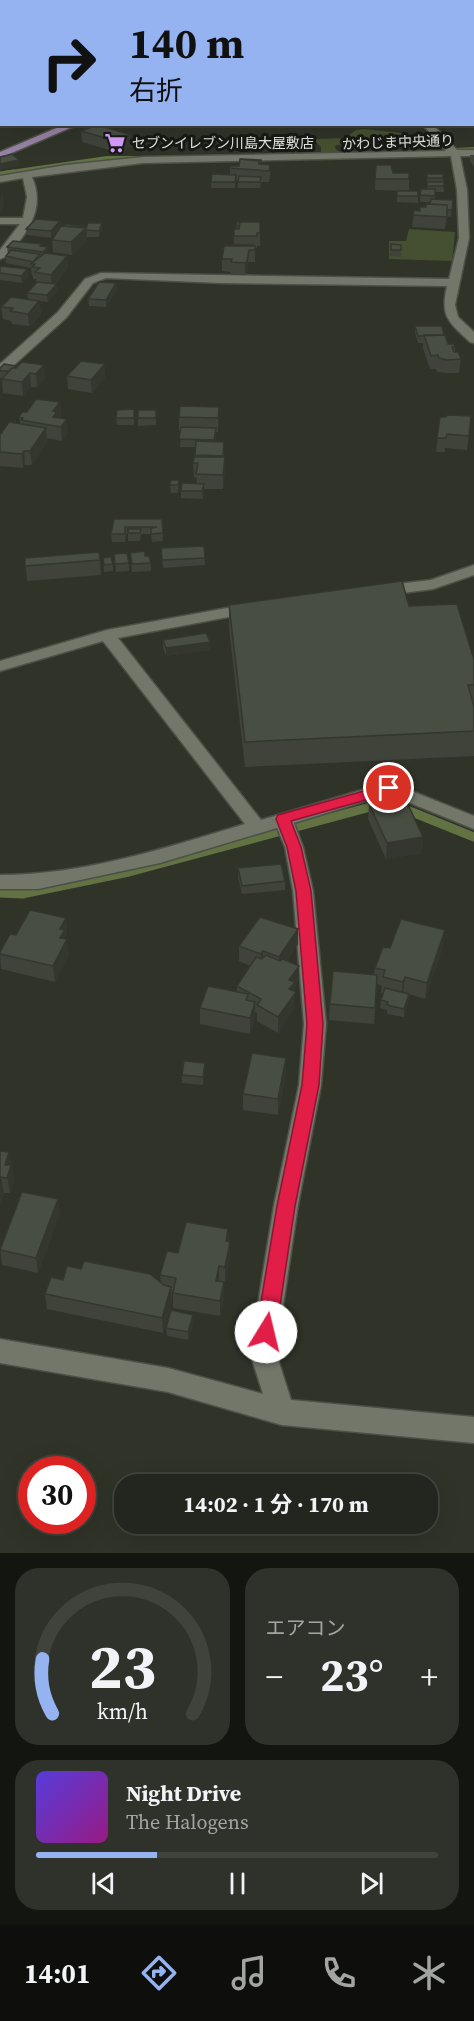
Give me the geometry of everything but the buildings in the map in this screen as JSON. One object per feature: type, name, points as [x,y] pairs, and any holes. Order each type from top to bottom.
[{"type":"main road","points":[[0,155],[70,126]]},
{"type":"street","points":[[428,126],[456,154],[462,190],[464,238],[449,305],[452,318],[474,339]]},
{"type":"street","name":"かわじま中央通り","points":[[0,179],[142,160],[474,153]]},
{"type":"street","points":[[0,256],[17,238],[28,220],[33,196],[26,174]]},
{"type":"street","points":[[0,221],[28,220]]},
{"type":"street","points":[[0,371],[62,315],[89,280],[105,275],[221,280],[454,283]]},
{"type":"street","points":[[362,593],[433,584],[474,570]]},
{"type":"street","points":[[0,666],[48,649],[107,634],[153,624],[268,606]]},
{"type":"street","points":[[107,634],[256,826]]},
{"type":"street","points":[[0,882],[38,882],[159,856],[389,788],[474,823]]},
{"type":"street","points":[[282,1412],[263,1353],[286,1206],[310,1085],[315,1024],[303,891],[294,847],[283,819]]},
{"type":"street","points":[[0,1351],[168,1380],[282,1412],[474,1430]]},
{"type":"green space","points":[[356,130],[429,136],[437,139],[445,149],[385,146],[372,140],[362,144],[336,145],[335,148],[340,153],[321,152],[321,147],[315,141],[316,139],[345,138]]},
{"type":"green space","points":[[409,229],[455,232],[452,261],[389,259],[389,241],[406,241]]},
{"type":"waterway","points":[[456,150],[474,149]]},
{"type":"waterway","points":[[4,173],[107,158],[144,158]]},
{"type":"waterway","points":[[0,174],[14,172]]},
{"type":"waterway","points":[[0,893],[22,894],[129,872],[378,805]]},
{"type":"waterway","points":[[402,808],[474,837]]},
{"type":"place","name":"セブンイレブン川島大屋敷店","points":[[115,143]]},
{"type":"route","points":[[266,1332],[286,1206],[310,1085],[315,1024],[303,891],[294,847],[283,819],[389,788]]}]
